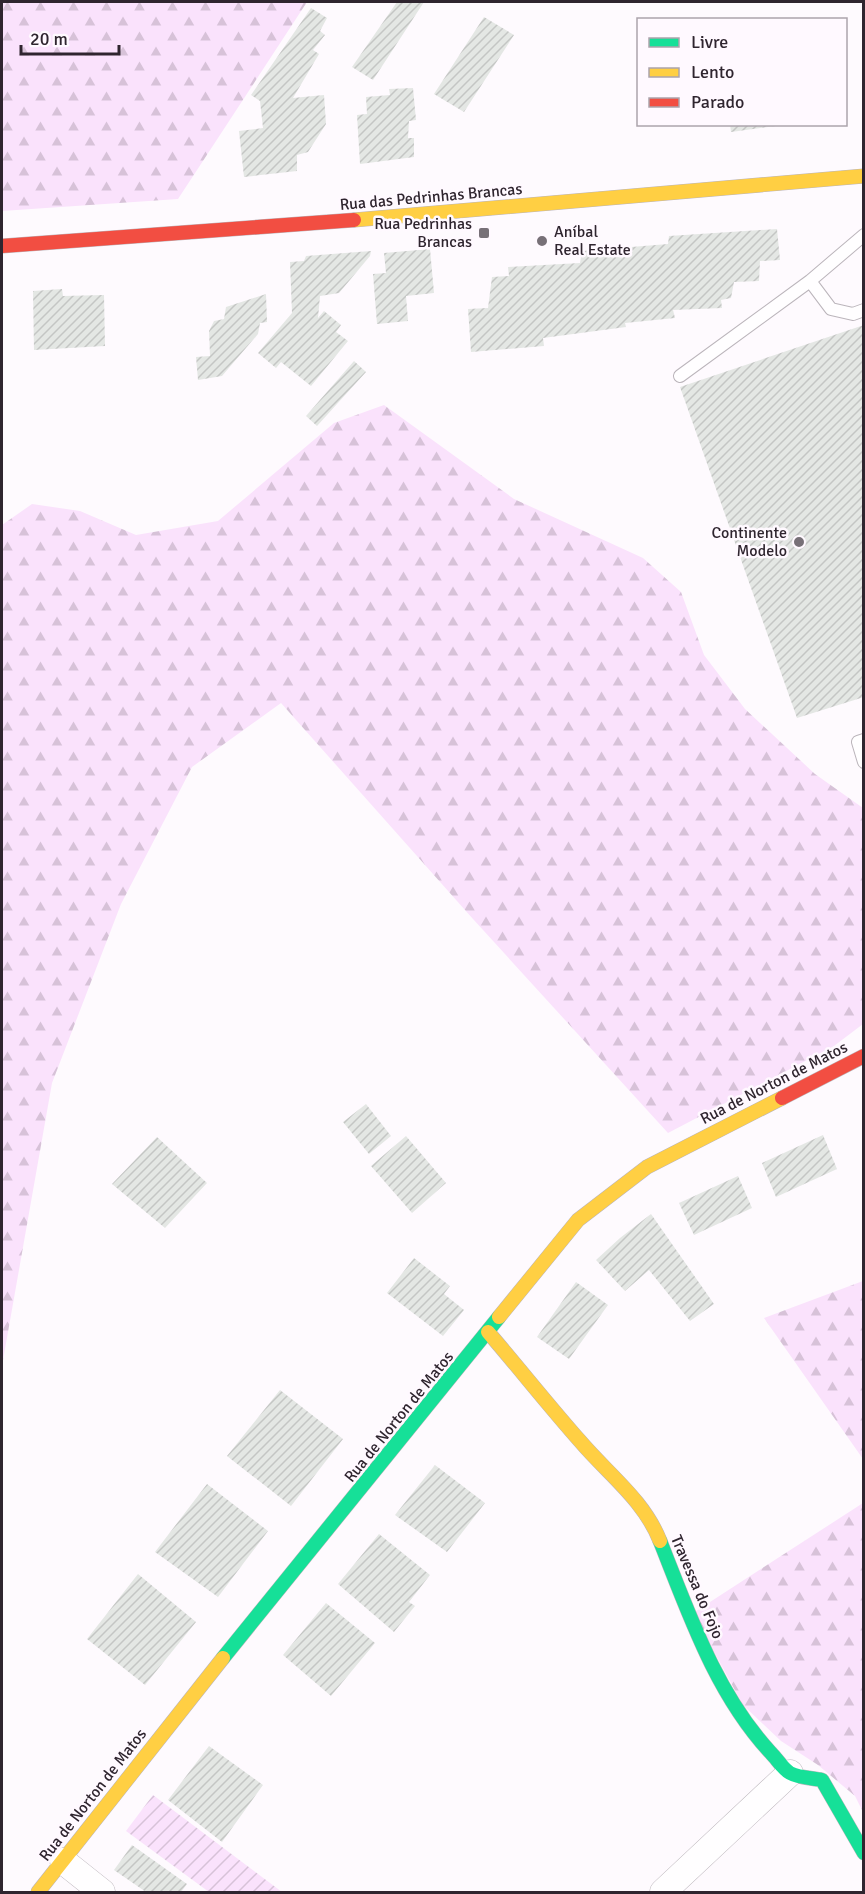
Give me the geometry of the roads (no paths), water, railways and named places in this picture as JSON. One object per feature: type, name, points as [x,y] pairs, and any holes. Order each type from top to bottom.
[{"type":"street","name":"Rua das Pedrinhas Brancas","points":[[2,246],[236,230],[864,176]]},
{"type":"street","name":"Rua de Norton de Matos","points":[[38,1893],[143,1757],[578,1220],[647,1167],[864,1056]]},
{"type":"street","name":"Travessa do Fojo","points":[[488,1332],[581,1443],[642,1507],[655,1527],[713,1667],[734,1704],[760,1742],[790,1773]]},
{"type":"street","points":[[663,1893],[790,1773],[822,1780],[864,1853]]},
{"type":"street","points":[[63,1861],[102,1893]]},
{"type":"lane","points":[[680,376],[810,281],[864,235]]},
{"type":"lane","points":[[810,281],[831,309],[853,314],[864,310]]},
{"type":"lane","points":[[864,740],[858,742],[864,762]]},
{"type":"place","name":"Rua Pedrinhas Brancas","points":[[484,233]]},
{"type":"place","name":"Aníbal Real Estate","points":[[542,241]]},
{"type":"place","name":"Continente Modelo","points":[[799,542]]}]
